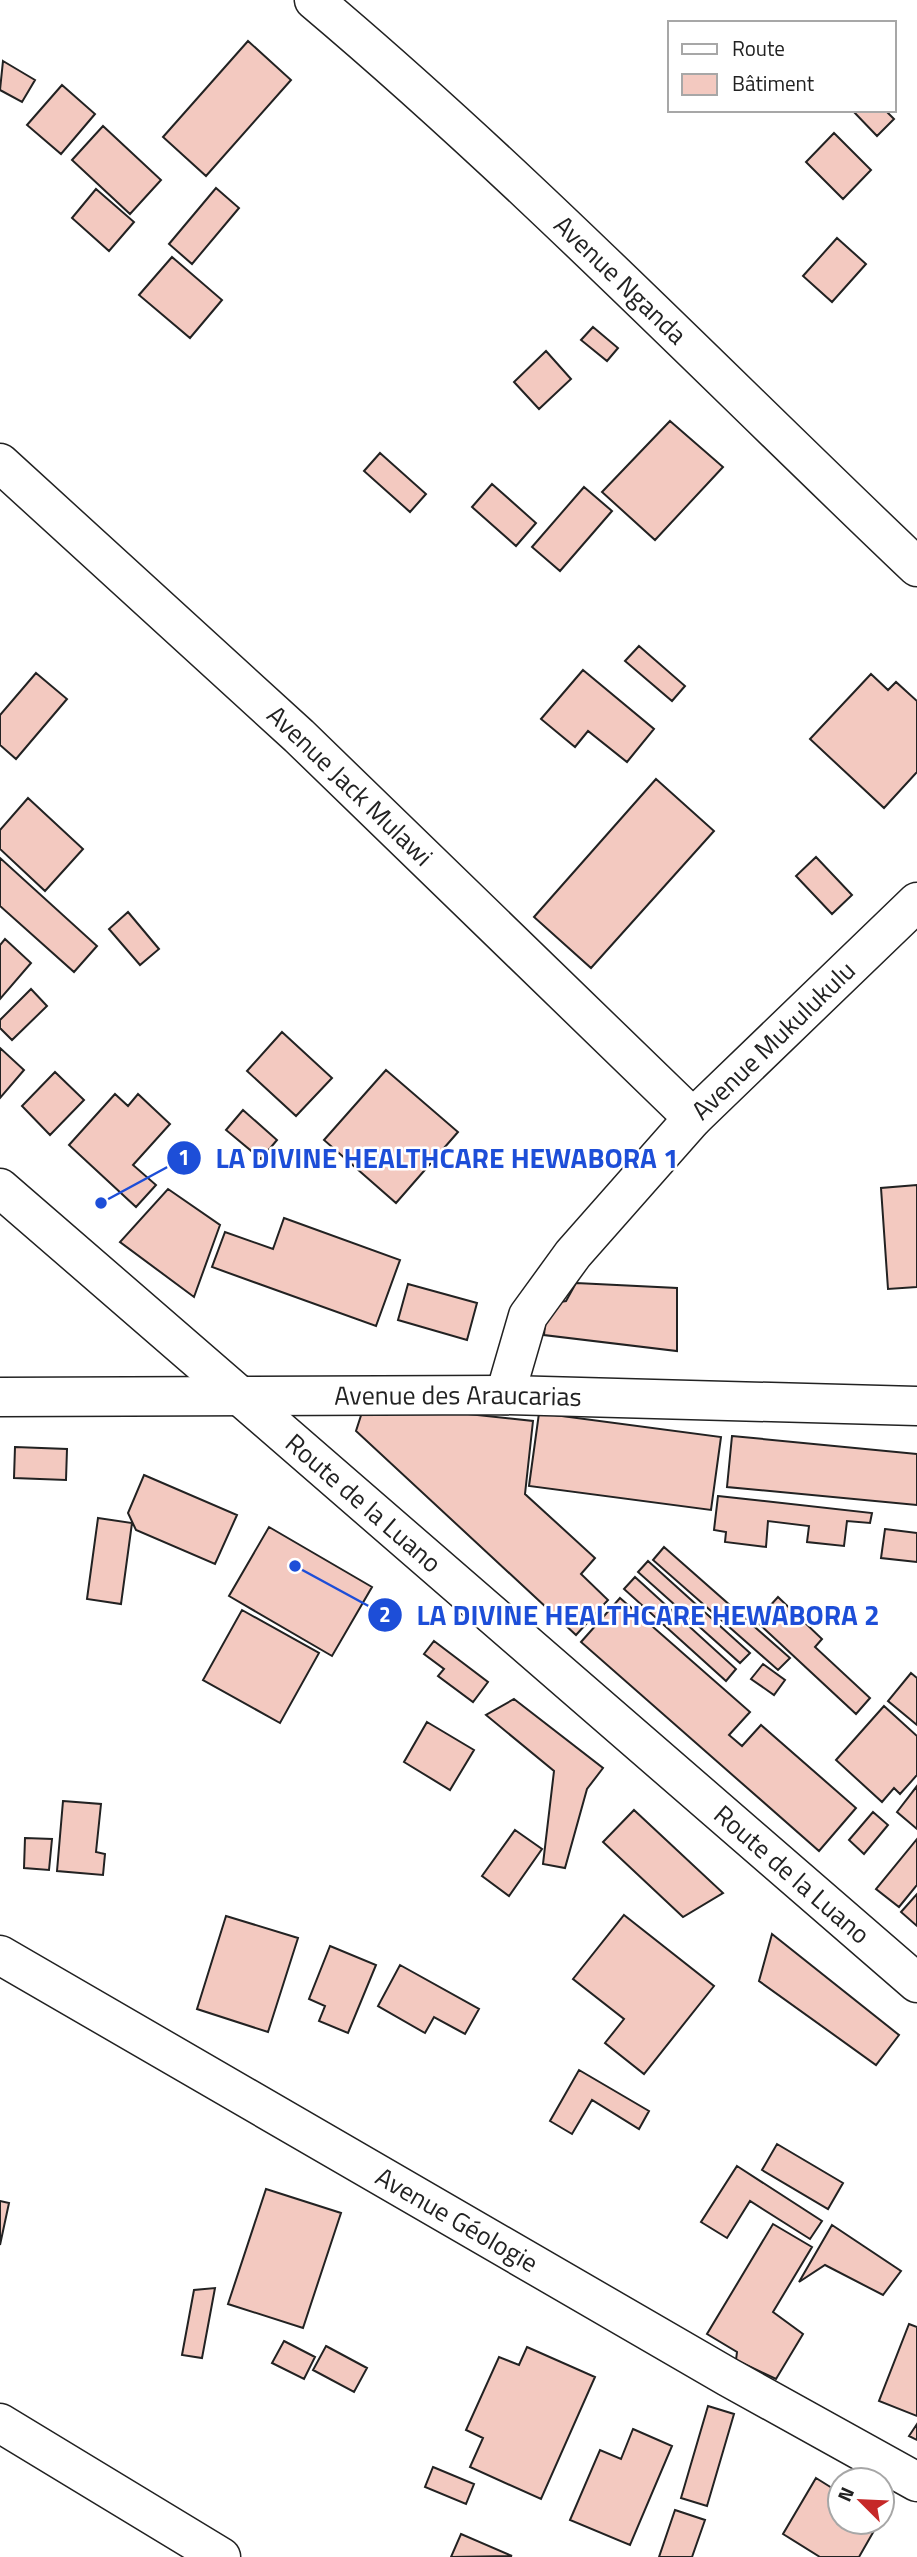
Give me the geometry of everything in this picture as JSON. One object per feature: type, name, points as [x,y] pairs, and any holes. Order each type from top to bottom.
[{"type":"street","name":"Avenue Nganda","points":[[314,0],[403,75],[679,334],[917,567]]},
{"type":"street","name":"Avenue Jack Mulawi","points":[[0,463],[299,736],[693,1118]]},
{"type":"street","name":"Avenue Mukulukulu","points":[[505,1395],[528,1316],[548,1285],[693,1118],[917,902]]},
{"type":"street","name":"Route de la Luano","points":[[0,1188],[917,1983]]},
{"type":"street","name":"Avenue des Araucarias","points":[[0,1397],[505,1395],[917,1406]]},
{"type":"street","name":"Avenue Géologie","points":[[0,1955],[716,2370],[917,2482]]},
{"type":"street","points":[[0,2423],[220,2557]]},
{"type":"building","points":[[248,41],[291,80],[206,176],[163,137]]},
{"type":"building","points":[[3,61],[35,80],[22,102],[0,90]]},
{"type":"building","points":[[62,85],[95,114],[61,154],[27,125]]},
{"type":"building","points":[[854,112],[887,112],[894,119],[877,136]]},
{"type":"building","points":[[103,126],[161,180],[130,214],[72,160]]},
{"type":"building","points":[[834,133],[871,170],[843,199],[806,162]]},
{"type":"building","points":[[216,188],[239,208],[192,264],[169,244]]},
{"type":"building","points":[[96,189],[134,222],[109,251],[72,218]]},
{"type":"building","points":[[837,238],[866,264],[832,302],[803,276]]},
{"type":"building","points":[[172,257],[222,300],[190,338],[139,295]]},
{"type":"building","points":[[593,327],[618,348],[607,361],[581,340]]},
{"type":"building","points":[[546,351],[571,379],[539,409],[514,382]]},
{"type":"building","points":[[670,421],[723,467],[655,540],[602,492]]},
{"type":"building","points":[[380,453],[426,494],[410,512],[364,471]]},
{"type":"building","points":[[492,484],[536,523],[516,546],[472,507]]},
{"type":"building","points":[[584,487],[612,511],[560,571],[532,547]]},
{"type":"building","points":[[639,646],[685,686],[672,701],[625,661]]},
{"type":"building","points":[[583,670],[654,729],[627,762],[588,731],[575,747],[541,719]]},
{"type":"building","points":[[36,673],[67,699],[16,759],[0,745],[0,715]]},
{"type":"building","points":[[871,674],[888,690],[896,682],[917,701],[917,772],[884,808],[810,739]]},
{"type":"building","points":[[656,779],[714,831],[591,968],[534,917]]},
{"type":"building","points":[[28,798],[83,849],[45,891],[0,849],[0,830]]},
{"type":"building","points":[[816,857],[852,895],[832,914],[796,876]]},
{"type":"building","points":[[0,858],[97,946],[74,972],[0,906]]},
{"type":"building","points":[[128,912],[159,949],[140,965],[109,929]]},
{"type":"building","points":[[5,939],[31,963],[0,999],[0,945]]},
{"type":"building","points":[[31,989],[47,1006],[12,1040],[0,1028],[0,1020]]},
{"type":"building","points":[[282,1032],[332,1078],[296,1116],[247,1071]]},
{"type":"building","points":[[0,1048],[24,1070],[0,1098]]},
{"type":"building","points":[[386,1070],[458,1132],[396,1203],[324,1140]]},
{"type":"building","points":[[55,1072],[84,1100],[50,1135],[22,1106]]},
{"type":"building","points":[[115,1094],[128,1106],[138,1094],[170,1124],[133,1165],[156,1185],[136,1207],[69,1145]]},
{"type":"building","points":[[243,1110],[277,1140],[261,1159],[226,1130]]},
{"type":"building","points":[[917,1185],[917,1287],[888,1289],[881,1188]]},
{"type":"building","points":[[168,1189],[220,1225],[194,1297],[120,1242]]},
{"type":"building","points":[[284,1218],[400,1260],[376,1326],[212,1267],[225,1232],[273,1249]]},
{"type":"building","points":[[576,1283],[677,1288],[677,1351],[544,1335],[547,1304],[566,1301]]},
{"type":"building","points":[[408,1284],[477,1303],[467,1340],[398,1320]]},
{"type":"building","points":[[365,1403],[533,1421],[525,1494],[595,1558],[581,1574],[608,1600],[576,1635],[356,1431]]},
{"type":"building","points":[[539,1413],[721,1437],[711,1510],[529,1486]]},
{"type":"building","points":[[732,1436],[917,1454],[917,1505],[727,1487]]},
{"type":"building","points":[[15,1447],[67,1449],[66,1480],[14,1478]]},
{"type":"building","points":[[144,1475],[237,1515],[215,1564],[136,1530],[128,1513]]},
{"type":"building","points":[[718,1496],[872,1513],[870,1523],[847,1521],[844,1546],[807,1542],[809,1526],[768,1521],[766,1547],[725,1542],[726,1532],[714,1530]]},
{"type":"building","points":[[98,1518],[132,1523],[121,1604],[87,1599]]},
{"type":"building","points":[[269,1527],[372,1587],[332,1656],[229,1596]]},
{"type":"building","points":[[885,1529],[917,1533],[917,1562],[881,1558]]},
{"type":"building","points":[[664,1547],[790,1658],[778,1670],[653,1560]]},
{"type":"building","points":[[648,1561],[750,1653],[740,1663],[638,1572]]},
{"type":"building","points":[[635,1577],[736,1669],[726,1681],[624,1589]]},
{"type":"building","points":[[778,1597],[822,1639],[815,1647],[870,1698],[856,1714],[756,1621]]},
{"type":"building","points":[[620,1598],[750,1712],[729,1735],[742,1746],[761,1725],[856,1808],[819,1851],[581,1642]]},
{"type":"building","points":[[242,1610],[319,1653],[280,1723],[203,1680]]},
{"type":"building","points":[[434,1641],[488,1682],[473,1702],[438,1676],[444,1669],[424,1654]]},
{"type":"building","points":[[763,1664],[785,1680],[774,1695],[751,1679]]},
{"type":"building","points":[[911,1673],[917,1678],[917,1725],[888,1701]]},
{"type":"building","points":[[514,1699],[603,1768],[587,1789],[565,1868],[543,1864],[554,1771],[486,1715]]},
{"type":"building","points":[[884,1706],[917,1736],[917,1775],[900,1794],[894,1788],[882,1802],[836,1760]]},
{"type":"building","points":[[427,1722],[474,1750],[450,1790],[404,1762]]},
{"type":"building","points":[[917,1786],[917,1829],[897,1812]]},
{"type":"building","points":[[63,1801],[101,1804],[96,1852],[105,1854],[103,1875],[57,1871]]},
{"type":"building","points":[[634,1810],[723,1893],[683,1917],[603,1842]]},
{"type":"building","points":[[873,1812],[888,1825],[864,1854],[849,1840]]},
{"type":"building","points":[[515,1830],[542,1849],[509,1896],[482,1876]]},
{"type":"building","points":[[25,1838],[52,1839],[49,1870],[24,1868]]},
{"type":"building","points":[[917,1839],[917,1885],[899,1907],[876,1889]]},
{"type":"building","points":[[917,1894],[917,1926],[901,1912]]},
{"type":"building","points":[[624,1915],[714,1986],[644,2074],[605,2043],[624,2019],[573,1979]]},
{"type":"building","points":[[226,1916],[298,1938],[268,2032],[197,2009]]},
{"type":"building","points":[[772,1934],[899,2035],[876,2065],[759,1981]]},
{"type":"building","points":[[330,1946],[376,1965],[348,2033],[319,2021],[325,2006],[309,1999]]},
{"type":"building","points":[[400,1965],[479,2009],[465,2034],[434,2017],[425,2033],[378,2006]]},
{"type":"building","points":[[579,2070],[649,2111],[639,2129],[592,2100],[572,2134],[550,2121]]},
{"type":"building","points":[[777,2144],[843,2183],[828,2209],[762,2170]]},
{"type":"building","points":[[737,2166],[822,2221],[810,2239],[750,2201],[727,2238],[701,2222]]},
{"type":"building","points":[[266,2189],[341,2213],[303,2328],[228,2304]]},
{"type":"building","points":[[0,2201],[9,2203],[0,2245]]},
{"type":"building","points":[[773,2224],[812,2247],[773,2312],[803,2334],[776,2379],[736,2360],[737,2352],[707,2334]]},
{"type":"building","points":[[832,2225],[901,2271],[883,2295],[825,2265],[799,2282]]},
{"type":"building","points":[[215,2288],[202,2358],[182,2355],[194,2290]]},
{"type":"building","points":[[909,2324],[917,2327],[917,2416],[879,2401]]},
{"type":"building","points":[[284,2341],[315,2357],[304,2379],[272,2363]]},
{"type":"building","points":[[326,2346],[367,2368],[354,2392],[313,2370]]},
{"type":"building","points":[[527,2347],[595,2377],[541,2499],[470,2467],[483,2438],[466,2430],[499,2357],[519,2365]]},
{"type":"building","points":[[708,2406],[734,2414],[707,2506],[681,2498]]},
{"type":"building","points":[[917,2424],[917,2440],[909,2436]]},
{"type":"building","points":[[633,2429],[672,2446],[630,2545],[570,2520],[600,2450],[621,2459]]},
{"type":"building","points":[[433,2467],[474,2484],[466,2504],[425,2487]]},
{"type":"building","points":[[816,2478],[826,2484],[826,2536],[871,2536],[859,2557],[820,2557],[783,2534]]},
{"type":"building","points":[[675,2510],[705,2520],[692,2557],[659,2557]]},
{"type":"building","points":[[461,2534],[512,2556],[451,2557]]},
{"type":"place","name":"LA DIVINE HEALTHCARE HEWABORA 1","points":[[101,1203]]},
{"type":"place","name":"LA DIVINE HEALTHCARE HEWABORA 2","points":[[295,1566]]}]
